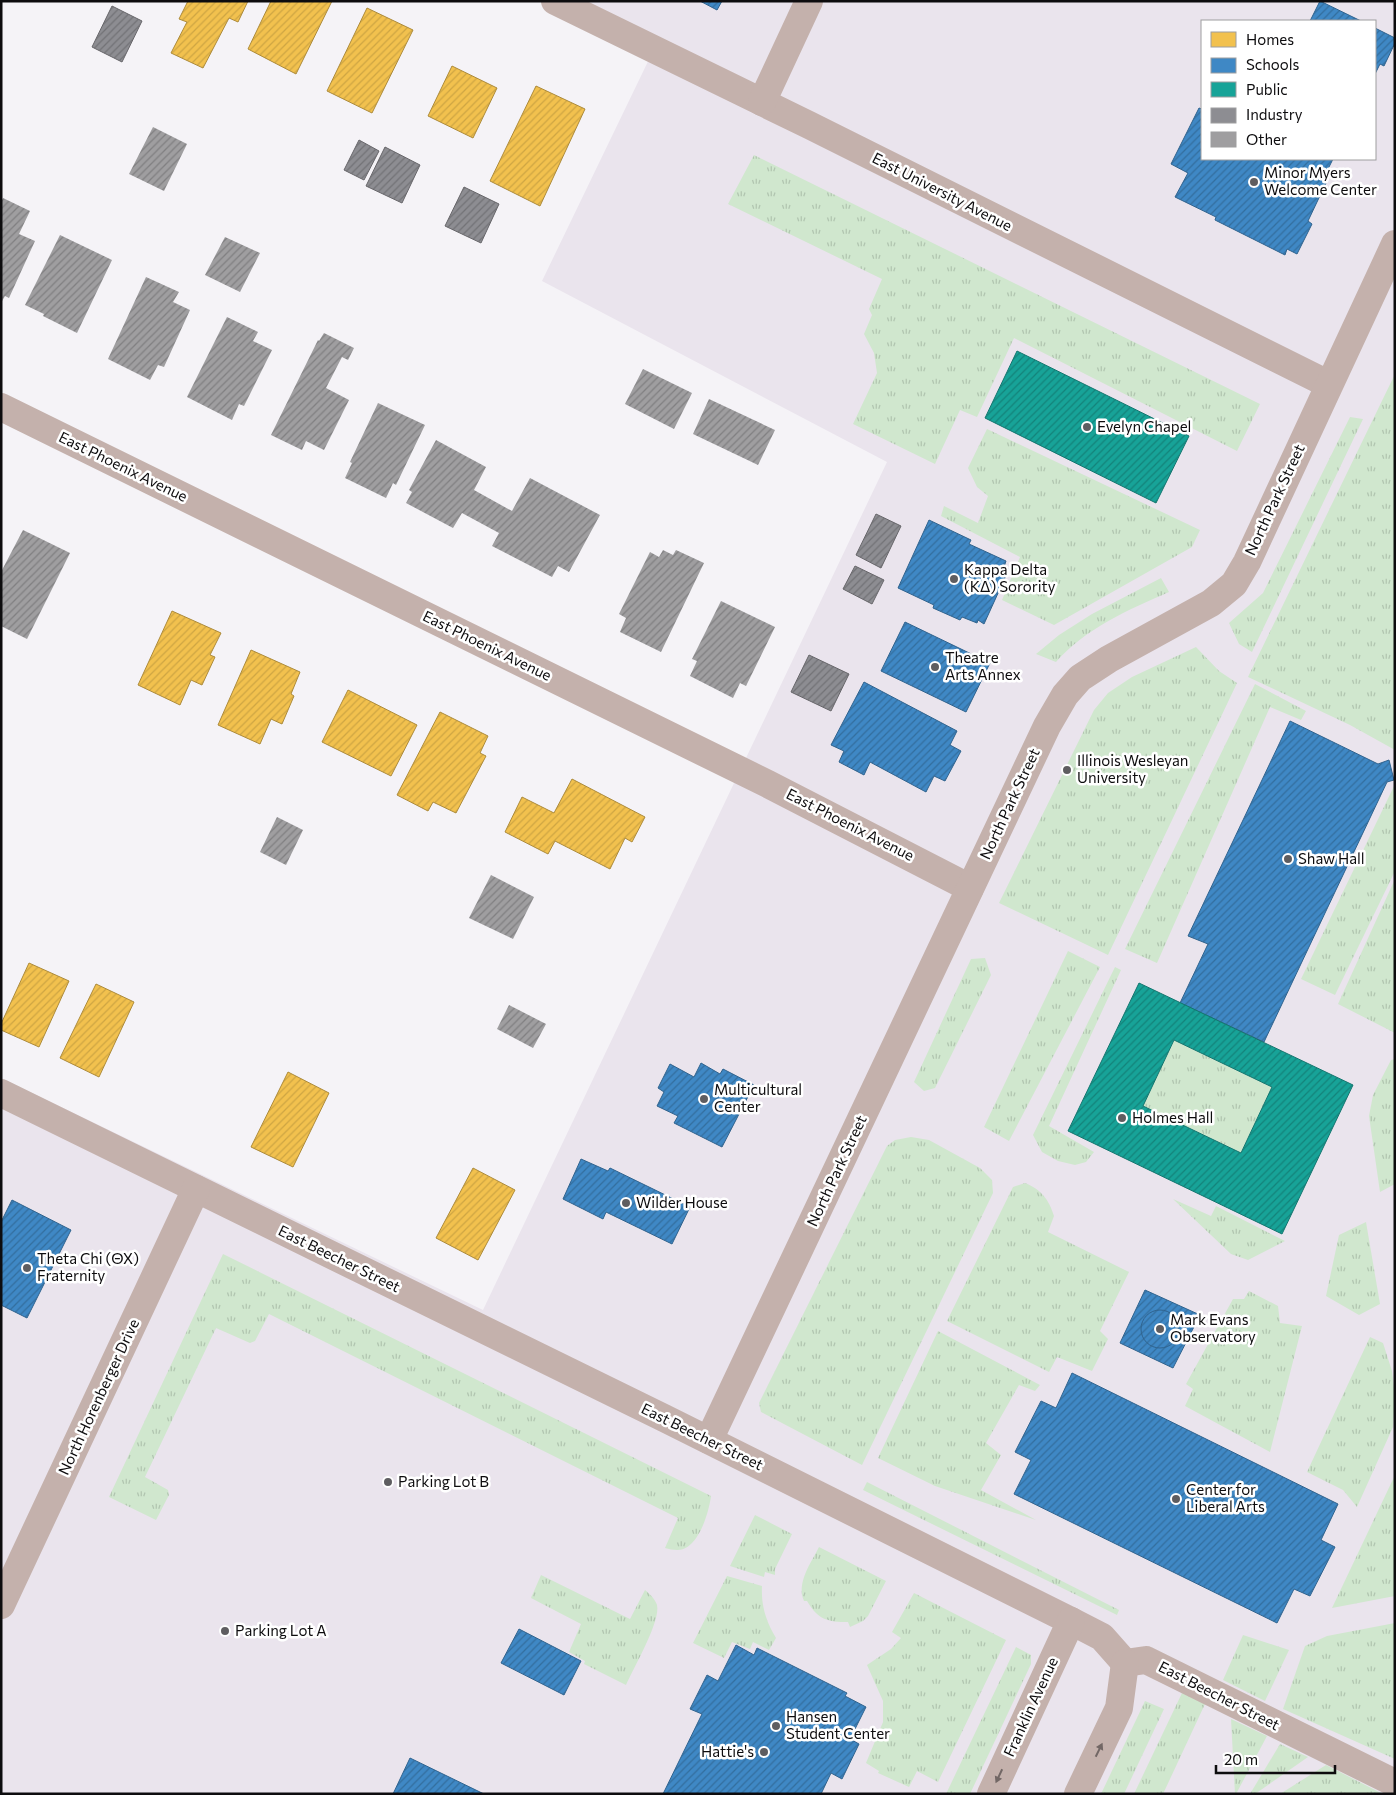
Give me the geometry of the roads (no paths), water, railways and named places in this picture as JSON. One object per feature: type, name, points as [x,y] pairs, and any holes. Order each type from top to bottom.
[{"type":"street","name":"East University Avenue","points":[[555,1],[1328,384]]},
{"type":"street","points":[[762,102],[809,1]]},
{"type":"street","name":"North Park Street","points":[[709,1440],[1047,726],[1064,695],[1080,678],[1108,659],[1211,603],[1234,584],[1247,562],[1328,384],[1395,244]]},
{"type":"street","name":"East Phoenix Avenue","points":[[1,407],[768,784],[970,888]]},
{"type":"street","name":"East Beecher Street","points":[[1,1093],[709,1440],[1071,1620],[1102,1637],[1125,1663],[1146,1660],[1395,1783]]},
{"type":"street","name":"North Horenberger Drive","points":[[1,1605],[196,1189]]},
{"type":"street","name":"Franklin Avenue","points":[[991,1794],[1071,1620]]},
{"type":"street","points":[[1078,1794],[1119,1708],[1125,1663]]},
{"type":"place","name":"Minor Myers Welcome Center","points":[[1254,182]]},
{"type":"place","name":"Evelyn Chapel","points":[[1087,427]]},
{"type":"place","name":"Kappa Delta (ΚΔ) Sorority","points":[[954,579]]},
{"type":"place","name":"Theatre Arts Annex","points":[[935,667]]},
{"type":"place","name":"Illinois Wesleyan University","points":[[1067,770]]},
{"type":"place","name":"Shaw Hall","points":[[1288,859]]},
{"type":"place","name":"Multicultural Center","points":[[704,1099]]},
{"type":"place","name":"Holmes Hall","points":[[1122,1118]]},
{"type":"place","name":"Wilder House","points":[[626,1203]]},
{"type":"place","name":"Theta Chi (ΘΧ) Fraternity","points":[[27,1268]]},
{"type":"place","name":"Mark Evans Observatory","points":[[1160,1329]]},
{"type":"place","name":"Parking Lot B","points":[[388,1482]]},
{"type":"place","name":"Center for Liberal Arts","points":[[1176,1499]]},
{"type":"place","name":"Parking Lot A","points":[[225,1631]]},
{"type":"place","name":"Hansen Student Center","points":[[776,1726]]},
{"type":"place","name":"Hattie's","points":[[764,1752]]}]
